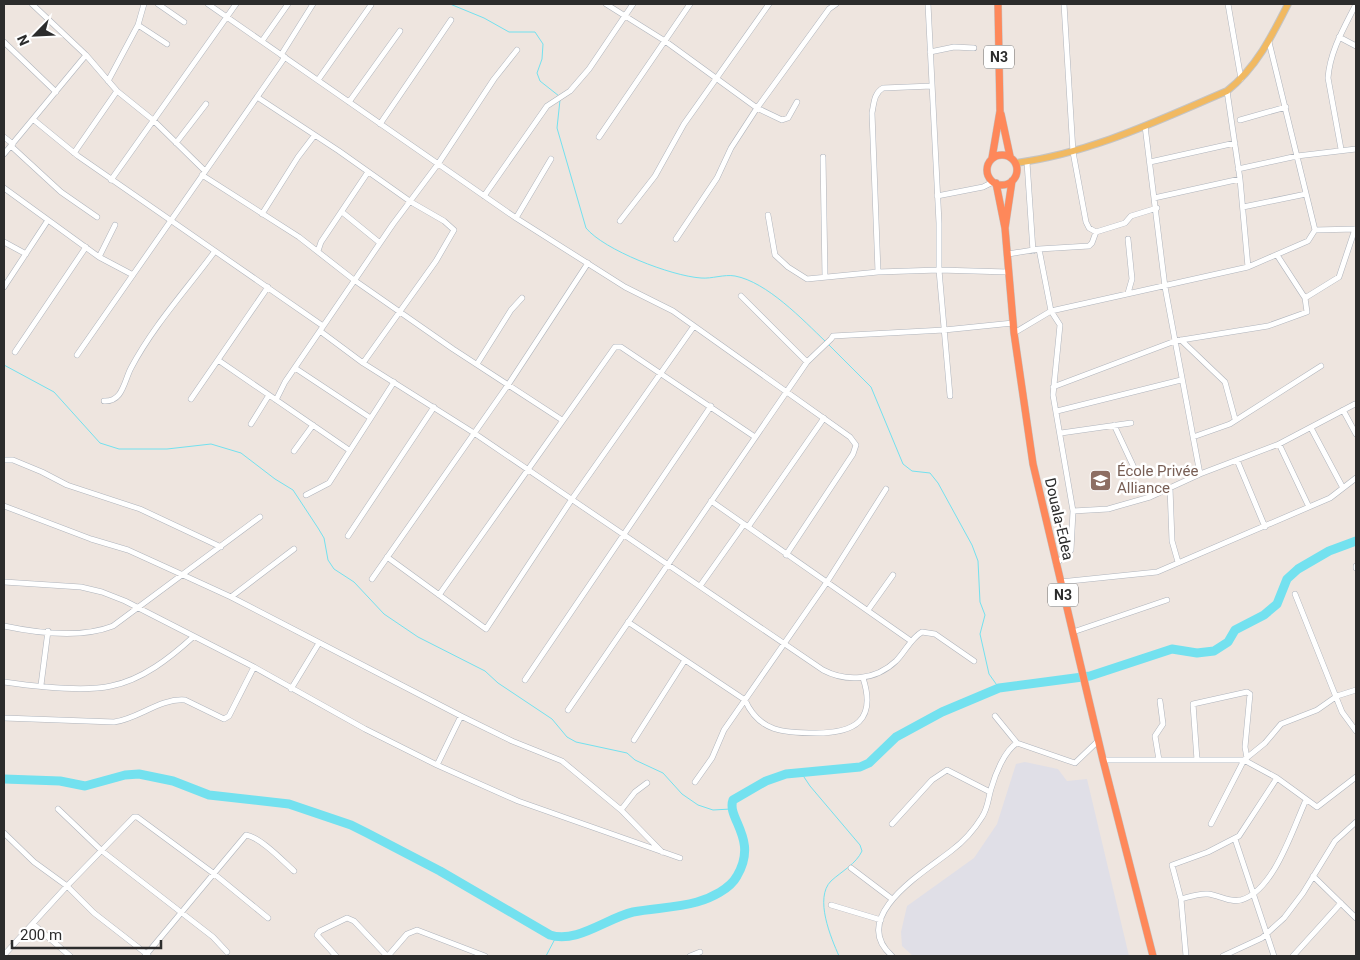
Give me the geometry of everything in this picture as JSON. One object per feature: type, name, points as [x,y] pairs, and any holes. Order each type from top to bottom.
[{"type":"highway","name":"N3","points":[[994,182],[987,170],[992,158],[1000,111],[998,4]]},
{"type":"highway","name":"N3","points":[[1000,111],[1010,156],[1016,163],[1017,173],[1012,181]]},
{"type":"highway","points":[[992,158],[1004,155],[1010,156]]},
{"type":"highway","points":[[994,182],[1004,185],[1012,181]]},
{"type":"highway","name":"Douala-Edea","points":[[1005,228],[1012,181]]},
{"type":"highway","name":"Douala-Edea","points":[[994,182],[1005,228],[1014,333],[1033,464],[1098,741],[1153,956]]},
{"type":"main road","points":[[1016,163],[1073,152],[1145,126],[1227,91],[1241,80],[1269,42],[1287,4]]},
{"type":"street","points":[[32,4],[86,54],[117,91],[153,120],[204,173],[318,251],[354,280],[562,420]]},
{"type":"street","points":[[108,81],[138,24],[144,4]]},
{"type":"street","points":[[158,4],[184,22]]},
{"type":"street","points":[[208,4],[516,218],[625,287],[673,311],[850,437],[855,442],[856,448],[832,488],[786,555]]},
{"type":"street","points":[[111,180],[236,4]]},
{"type":"street","points":[[262,42],[288,4]]},
{"type":"street","points":[[77,355],[257,98],[313,4]]},
{"type":"street","points":[[606,4],[665,41],[757,108],[782,120],[788,118],[797,102]]},
{"type":"street","points":[[484,196],[547,106],[570,91],[588,70],[633,4]]},
{"type":"street","points":[[599,137],[690,4]]},
{"type":"street","points":[[620,221],[656,176],[684,124],[769,4]]},
{"type":"street","points":[[676,239],[717,178],[731,148],[757,108],[829,9],[836,4]]},
{"type":"street","points":[[928,4],[939,270],[950,396]]},
{"type":"street","points":[[1064,4],[1073,152],[1086,222],[1089,228],[1096,232],[1125,223],[1131,216],[1157,208]]},
{"type":"street","points":[[1228,4],[1241,80]]},
{"type":"street","points":[[1341,149],[1328,78],[1329,67],[1339,37],[1356,4]]},
{"type":"street","points":[[318,80],[371,5]]},
{"type":"street","points":[[380,124],[451,20]]},
{"type":"street","points":[[138,24],[168,44]]},
{"type":"street","points":[[349,102],[400,31]]},
{"type":"street","points":[[1339,37],[1356,46]]},
{"type":"street","points":[[4,42],[56,92]]},
{"type":"street","points":[[1014,333],[1051,311],[1248,267],[1308,242],[1314,230],[1269,42]]},
{"type":"street","points":[[930,52],[954,47],[974,48]]},
{"type":"street","points":[[276,400],[295,368],[354,280],[438,164],[494,79],[517,50]]},
{"type":"street","points":[[4,154],[34,120],[86,54]]},
{"type":"street","points":[[878,272],[872,112],[875,98],[877,92],[883,88],[932,86]]},
{"type":"street","points":[[74,153],[117,91]]},
{"type":"street","points":[[1227,91],[1240,179],[1248,267]]},
{"type":"street","points":[[257,98],[339,151],[410,202],[444,221],[454,230],[436,261],[362,363]]},
{"type":"street","points":[[176,143],[206,104]]},
{"type":"street","points":[[1240,120],[1286,107]]},
{"type":"street","points":[[34,120],[111,180],[268,287],[322,328],[362,363],[474,433],[785,644],[837,677],[863,678],[894,662],[918,634],[926,631],[935,634],[974,661]]},
{"type":"street","points":[[1145,126],[1154,198],[1157,208],[1165,287],[1178,340],[1181,380],[1200,474]]},
{"type":"street","points":[[262,214],[298,157],[314,136]]},
{"type":"street","points":[[4,137],[55,187],[97,217]]},
{"type":"street","points":[[1150,162],[1235,143]]},
{"type":"street","points":[[1238,169],[1297,156],[1341,149],[1356,149]]},
{"type":"street","points":[[823,157],[825,276]]},
{"type":"street","points":[[516,218],[551,159]]},
{"type":"street","points":[[1027,162],[1036,250],[1051,311],[1060,325],[1053,387],[1073,512],[1071,550],[1055,564]]},
{"type":"street","points":[[318,251],[321,242],[368,172]]},
{"type":"street","points":[[1154,198],[1240,179]]},
{"type":"street","points":[[937,196],[983,187],[994,182]]},
{"type":"street","points":[[4,188],[99,257],[133,275]]},
{"type":"street","points":[[1242,207],[1306,194]]},
{"type":"street","points":[[342,212],[380,243]]},
{"type":"street","points":[[768,215],[772,231],[772,246],[780,260],[802,277],[939,270],[1008,272]]},
{"type":"street","points":[[4,287],[48,220]]},
{"type":"street","points":[[99,257],[115,225]]},
{"type":"street","points":[[1304,298],[1339,277],[1356,229],[1314,230]]},
{"type":"street","points":[[1008,254],[1089,246],[1096,232]]},
{"type":"street","points":[[1128,239],[1132,279],[1128,293]]},
{"type":"street","points":[[4,242],[26,254]]},
{"type":"street","points":[[15,352],[86,247]]},
{"type":"street","points":[[104,401],[114,400],[119,395],[140,354],[215,251]]},
{"type":"street","points":[[1053,387],[1178,340],[1268,326],[1307,312],[1304,298],[1277,255]]},
{"type":"street","points":[[372,579],[508,385],[588,263]]},
{"type":"street","points":[[191,399],[268,287]]},
{"type":"street","points":[[741,296],[807,362]]},
{"type":"street","points":[[477,364],[511,310],[522,298]]},
{"type":"street","points":[[568,710],[807,362],[833,336],[944,330],[1013,323]]},
{"type":"street","points":[[387,557],[486,629],[572,499],[694,326]]},
{"type":"street","points":[[1178,340],[1225,382],[1235,420]]},
{"type":"street","points":[[439,595],[615,348],[621,347],[755,437]]},
{"type":"street","points":[[218,360],[349,450]]},
{"type":"street","points":[[1193,438],[1230,424],[1321,366]]},
{"type":"street","points":[[295,368],[369,417]]},
{"type":"street","points":[[1057,412],[1181,380]]},
{"type":"street","points":[[306,495],[329,482],[369,417],[394,382]]},
{"type":"street","points":[[250,424],[269,395]]},
{"type":"street","points":[[1073,512],[1124,505],[1170,488],[1200,474],[1279,444],[1354,404]]},
{"type":"street","points":[[525,680],[711,406]]},
{"type":"street","points":[[348,536],[434,407]]},
{"type":"street","points":[[1343,410],[1356,434]]},
{"type":"street","points":[[700,586],[824,418]]},
{"type":"street","points":[[1061,434],[1131,423]]},
{"type":"street","points":[[294,451],[313,425]]},
{"type":"street","points":[[1114,425],[1137,474]]},
{"type":"street","points":[[1311,428],[1343,488]]},
{"type":"street","points":[[1279,444],[1309,507]]},
{"type":"street","points":[[4,460],[12,460],[67,485],[140,509],[221,547]]},
{"type":"street","points":[[1237,460],[1265,527]]},
{"type":"street","points":[[1060,582],[1156,572],[1330,498],[1356,478]]},
{"type":"street","points":[[1170,488],[1172,541],[1178,562]]},
{"type":"street","points":[[695,782],[712,758],[724,730],[827,582],[886,489]]},
{"type":"street","points":[[712,501],[786,555],[911,641]]},
{"type":"street","points":[[4,506],[91,539],[128,550],[183,575],[231,597],[512,741],[562,761],[621,810],[662,852]]},
{"type":"street","points":[[4,626],[48,631],[81,632],[103,630],[113,626],[260,517]]},
{"type":"street","points":[[231,597],[294,549]]},
{"type":"street","points":[[868,610],[893,575]]},
{"type":"street","points":[[4,582],[81,587],[102,592],[254,667],[437,765],[518,801],[680,858]]},
{"type":"street","points":[[1295,594],[1338,696],[1342,712],[1356,731]]},
{"type":"street","points":[[1073,632],[1166,600]]},
{"type":"street","points":[[628,622],[745,700],[750,712],[759,720],[783,732],[840,732],[851,728],[862,718],[866,708],[866,686],[863,678]]},
{"type":"street","points":[[41,685],[48,631]]},
{"type":"street","points":[[4,682],[87,688],[112,686],[154,668],[193,638]]},
{"type":"street","points":[[292,689],[319,643]]},
{"type":"street","points":[[634,740],[685,660]]},
{"type":"street","points":[[4,718],[114,722],[123,721],[169,701],[185,700],[224,719],[229,716],[254,667]]},
{"type":"street","points":[[1211,824],[1245,759],[1266,743],[1281,724],[1317,710],[1338,696],[1356,690]]},
{"type":"street","points":[[1197,760],[1193,704],[1247,692],[1250,694],[1245,759]]},
{"type":"street","points":[[1159,760],[1155,736],[1161,730],[1163,724],[1160,701]]},
{"type":"street","points":[[437,765],[462,716]]},
{"type":"street","points":[[995,716],[1017,743],[1075,763],[1098,741]]},
{"type":"street","points":[[892,956],[880,944],[882,920],[892,899],[914,878],[963,841],[988,807],[990,792],[1008,752],[1017,743]]},
{"type":"street","points":[[1103,760],[1245,759],[1277,778],[1317,807],[1356,777]]},
{"type":"street","points":[[892,824],[932,780],[947,770],[990,792]]},
{"type":"street","points":[[1186,956],[1181,899],[1172,865],[1208,852],[1235,839],[1277,778]]},
{"type":"street","points":[[621,810],[635,792],[647,783]]},
{"type":"street","points":[[1181,899],[1207,894],[1241,901],[1254,894],[1265,884],[1284,850],[1306,800]]},
{"type":"street","points":[[58,809],[102,851],[213,937],[227,952]]},
{"type":"street","points":[[4,955],[132,818],[137,817],[214,873],[268,918]]},
{"type":"street","points":[[1223,956],[1268,934],[1284,918],[1335,841],[1356,822]]},
{"type":"street","points":[[4,833],[34,862],[67,886],[94,913],[147,955],[180,912],[244,837],[248,835],[294,870]]},
{"type":"street","points":[[1235,839],[1246,877],[1254,894],[1274,956]]},
{"type":"street","points":[[851,868],[892,899]]},
{"type":"street","points":[[1313,876],[1356,918]]},
{"type":"street","points":[[1293,956],[1341,903]]},
{"type":"street","points":[[831,905],[882,920]]},
{"type":"street","points":[[336,956],[317,935],[320,931],[347,918],[354,921],[388,956],[407,934],[416,930],[486,956]]},
{"type":"street","points":[[33,924],[70,956]]},
{"type":"street","points":[[690,956],[700,952]]},
{"type":"shaded area","points":[[1025,762],[1058,769],[1067,781],[1087,779],[1129,956],[913,956],[902,946],[901,932],[907,906],[974,858],[997,824],[1016,764]]},
{"type":"waterway","points":[[450,4],[484,18],[509,32],[535,32],[543,44],[542,59],[537,73],[540,81],[559,96]]},
{"type":"waterway","points":[[560,100],[557,128],[586,228],[607,245],[656,267],[701,278],[735,276],[747,280],[784,303],[825,341]]},
{"type":"waterway","points":[[828,344],[871,387],[903,464],[912,471],[930,473],[938,483],[972,545],[978,561],[980,602],[985,615],[980,634],[989,674],[999,688]]},
{"type":"waterway","points":[[4,365],[54,392],[100,443],[119,449],[167,449],[211,444],[241,453],[293,490],[324,538],[328,560],[334,569],[354,582],[384,614],[418,637],[485,671],[498,683],[552,719],[567,737],[576,742],[627,753],[635,760],[663,773],[682,794],[698,805],[713,810],[731,809]]},
{"type":"waterway","points":[[4,779],[60,781],[85,786],[125,775],[139,774],[173,781],[209,795],[289,804],[351,825],[367,833],[440,871],[550,935],[570,936],[592,929],[623,915],[697,902],[725,889],[737,876],[743,863],[745,851],[744,840],[732,807],[733,800],[766,781],[786,774],[860,767],[869,763],[896,737],[942,712],[999,688],[1090,676],[1172,649],[1197,653],[1214,651],[1228,642],[1235,630],[1264,615],[1277,604],[1287,579],[1298,569],[1329,551],[1356,541]]},
{"type":"waterway","points":[[800,771],[810,786],[860,845],[862,851],[852,864],[831,881],[826,888],[824,897],[828,929],[839,956]]},
{"type":"waterway","points":[[546,956],[556,937]]},
{"type":"place","name":"École Privée Alliance","points":[[1101,480]]}]
